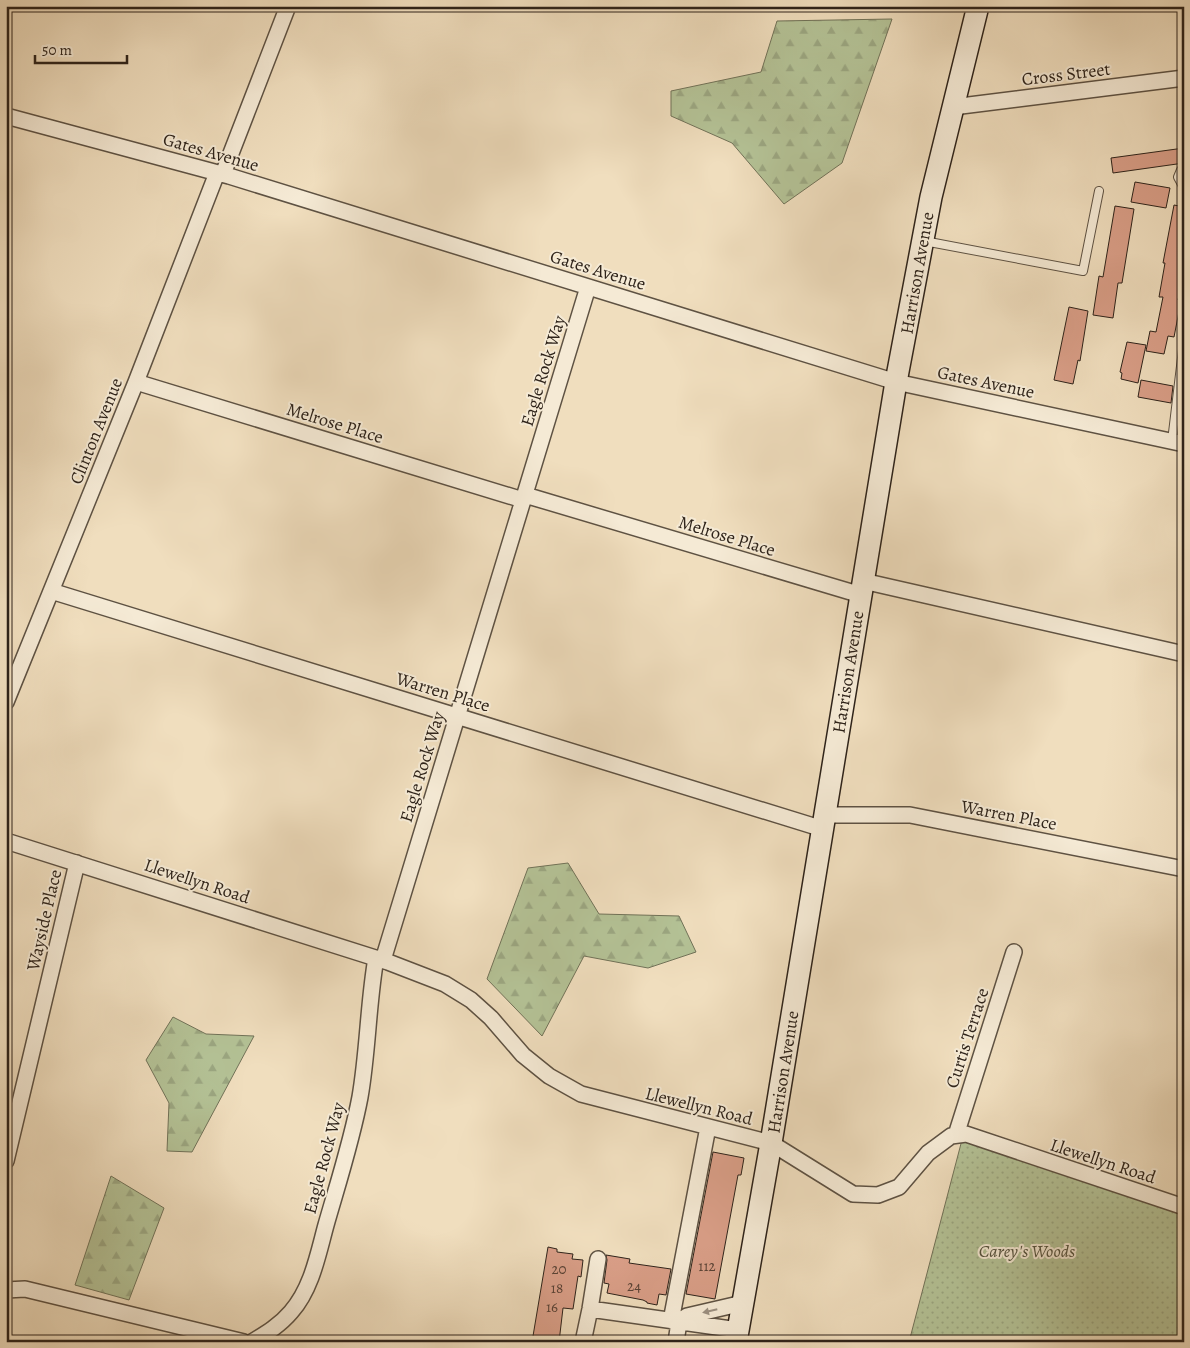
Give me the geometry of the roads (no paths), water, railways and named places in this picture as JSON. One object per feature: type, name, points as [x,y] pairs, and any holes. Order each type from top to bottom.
[{"type":"street","name":"Clinton Avenue","points":[[6,702],[288,6]]},
{"type":"street","name":"Harrison Avenue","points":[[737,1336],[771,1143],[896,382],[930,198],[978,6]]},
{"type":"street","name":"Cross Street","points":[[953,107],[1184,78]]},
{"type":"street","name":"Gates Avenue","points":[[6,116],[220,174],[896,382],[1178,443]]},
{"type":"street","name":"Eagle Rock Way","points":[[252,1342],[272,1330],[292,1311],[311,1280],[360,1097],[366,1055],[370,988],[457,716],[588,287]]},
{"type":"street","name":"Melrose Place","points":[[136,382],[524,497],[862,588],[1184,654]]},
{"type":"street","name":"Warren Place","points":[[51,591],[457,716],[824,822],[910,815],[1184,869]]},
{"type":"street","name":"Llewellyn Road","points":[[6,840],[379,959],[445,984],[471,1000],[491,1018],[523,1054],[549,1076],[581,1094],[771,1143],[853,1194],[878,1196],[899,1187],[928,1153],[951,1136],[966,1134],[1184,1207]]},
{"type":"street","name":"Wayside Place","points":[[6,1161],[77,863]]},
{"type":"street","name":"Curtis Terrace","points":[[956,1136],[1014,952]]},
{"type":"street","points":[[676,1342],[675,1321],[680,1264],[708,1127]]},
{"type":"street","points":[[583,1342],[598,1259]]},
{"type":"street","points":[[6,1290],[25,1289],[244,1342]]},
{"type":"street","points":[[675,1321],[687,1316],[743,1303]]},
{"type":"street","points":[[590,1310],[675,1321],[737,1336]]},
{"type":"lane","points":[[1184,170],[1181,170],[1178,177],[1184,188]]},
{"type":"lane","points":[[922,241],[1083,270],[1098,191]]},
{"type":"lane","points":[[1178,443],[1184,341]]},
{"type":"park label","name":"Carey's Woods","points":[[1027,1251]]}]
